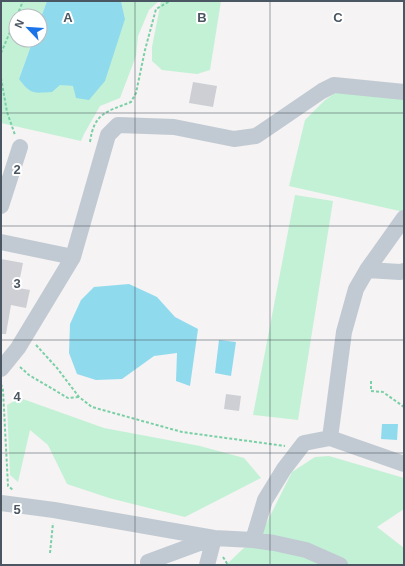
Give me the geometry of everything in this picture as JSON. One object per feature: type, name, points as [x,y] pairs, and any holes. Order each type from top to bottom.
[{"type":"lane","points":[[5,363],[26,334],[73,257],[108,135],[118,124],[174,127],[234,139],[256,136],[322,91],[334,85],[404,92]]},
{"type":"lane","points":[[1,206],[20,148]]},
{"type":"lane","points":[[330,438],[344,332],[356,289],[367,270],[404,218]]},
{"type":"lane","points":[[1,242],[73,257]]},
{"type":"lane","points":[[367,270],[404,271]]},
{"type":"lane","points":[[253,540],[265,500],[284,469],[304,443],[330,438],[404,464]]},
{"type":"lane","points":[[1,503],[54,510],[214,538],[253,540],[306,550],[340,565]]},
{"type":"lane","points":[[152,564],[214,538]]},
{"type":"lane","points":[[207,565],[214,538]]},
{"type":"path","points":[[90,143],[97,121],[101,116],[106,112],[131,102],[133,99],[136,93],[145,50],[156,9],[170,1]]},
{"type":"path","points":[[1,53],[8,36]]},
{"type":"path","points":[[1,78],[7,112],[20,148]]},
{"type":"path","points":[[26,334],[57,368],[79,397],[92,407],[182,432],[300,448]]},
{"type":"path","points":[[5,363],[68,398],[79,397]]},
{"type":"path","points":[[371,381],[371,391],[382,392],[404,407]]},
{"type":"path","points":[[1,384],[3,390],[8,486],[16,492]]},
{"type":"path","points":[[50,553],[53,522]]},
{"type":"green space","points":[[1,1],[47,1],[44,8],[8,8],[8,48],[30,48],[19,79],[73,86],[125,19],[121,1],[159,1],[149,10],[138,36],[136,56],[120,98],[100,106],[81,141],[1,123]]},
{"type":"green space","points":[[161,1],[221,1],[210,70],[197,74],[162,70],[152,61],[152,47]]},
{"type":"green space","points":[[340,90],[404,96],[404,212],[289,186],[305,120],[325,100]]},
{"type":"green space","points":[[295,195],[333,201],[298,420],[253,415]]},
{"type":"green space","points":[[20,398],[104,428],[200,446],[244,458],[261,478],[185,517],[109,498],[67,484],[48,445],[30,430],[18,482],[10,475],[7,405]]},
{"type":"green space","points":[[329,456],[404,478],[404,509],[377,527],[404,548],[404,565],[226,565],[263,530],[292,472],[315,457]]},
{"type":"water","points":[[47,1],[121,1],[125,19],[105,81],[89,100],[76,98],[73,86],[60,85],[52,92],[36,93],[27,88],[19,79],[30,48],[48,48],[48,8],[44,8]]},
{"type":"water","points":[[129,284],[157,297],[175,317],[198,329],[190,386],[176,381],[177,353],[154,356],[122,379],[96,380],[77,374],[69,353],[70,324],[81,300],[94,287]]},
{"type":"water","points":[[219,340],[236,342],[231,376],[215,373]]},
{"type":"water","points":[[382,424],[398,424],[397,440],[381,439]]},
{"type":"building","points":[[193,82],[217,86],[213,107],[189,103]]},
{"type":"building","points":[[1,259],[23,263],[18,288],[30,290],[26,308],[11,305],[6,334],[1,334]]},
{"type":"building","points":[[226,394],[241,396],[239,411],[224,409]]}]
